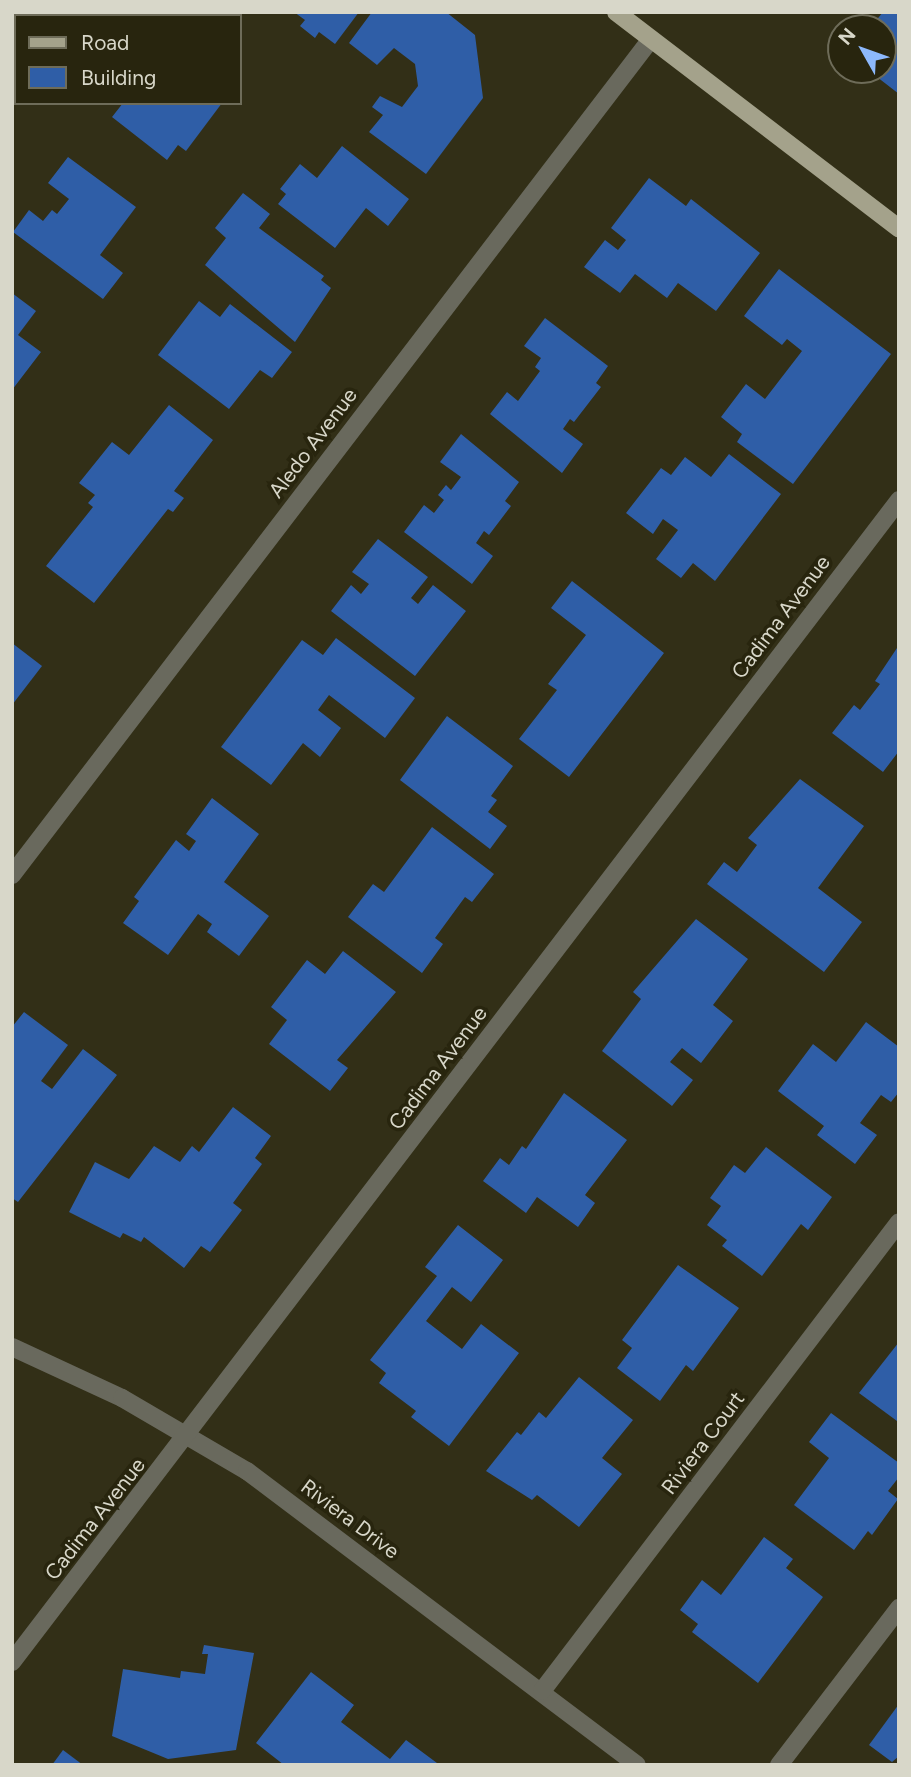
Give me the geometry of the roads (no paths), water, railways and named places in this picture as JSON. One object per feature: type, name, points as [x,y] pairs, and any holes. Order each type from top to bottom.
[{"type":"main road","points":[[615,12],[899,228]]},
{"type":"street","name":"Aledo Avenue","points":[[12,876],[651,40]]},
{"type":"street","name":"Cadima Avenue","points":[[12,1662],[188,1436],[899,500]]},
{"type":"street","name":"Riviera Court","points":[[542,1691],[899,1222]]},
{"type":"street","name":"Riviera Drive","points":[[12,1348],[122,1398],[258,1479],[637,1765]]},
{"type":"street","points":[[779,1765],[899,1608]]}]
